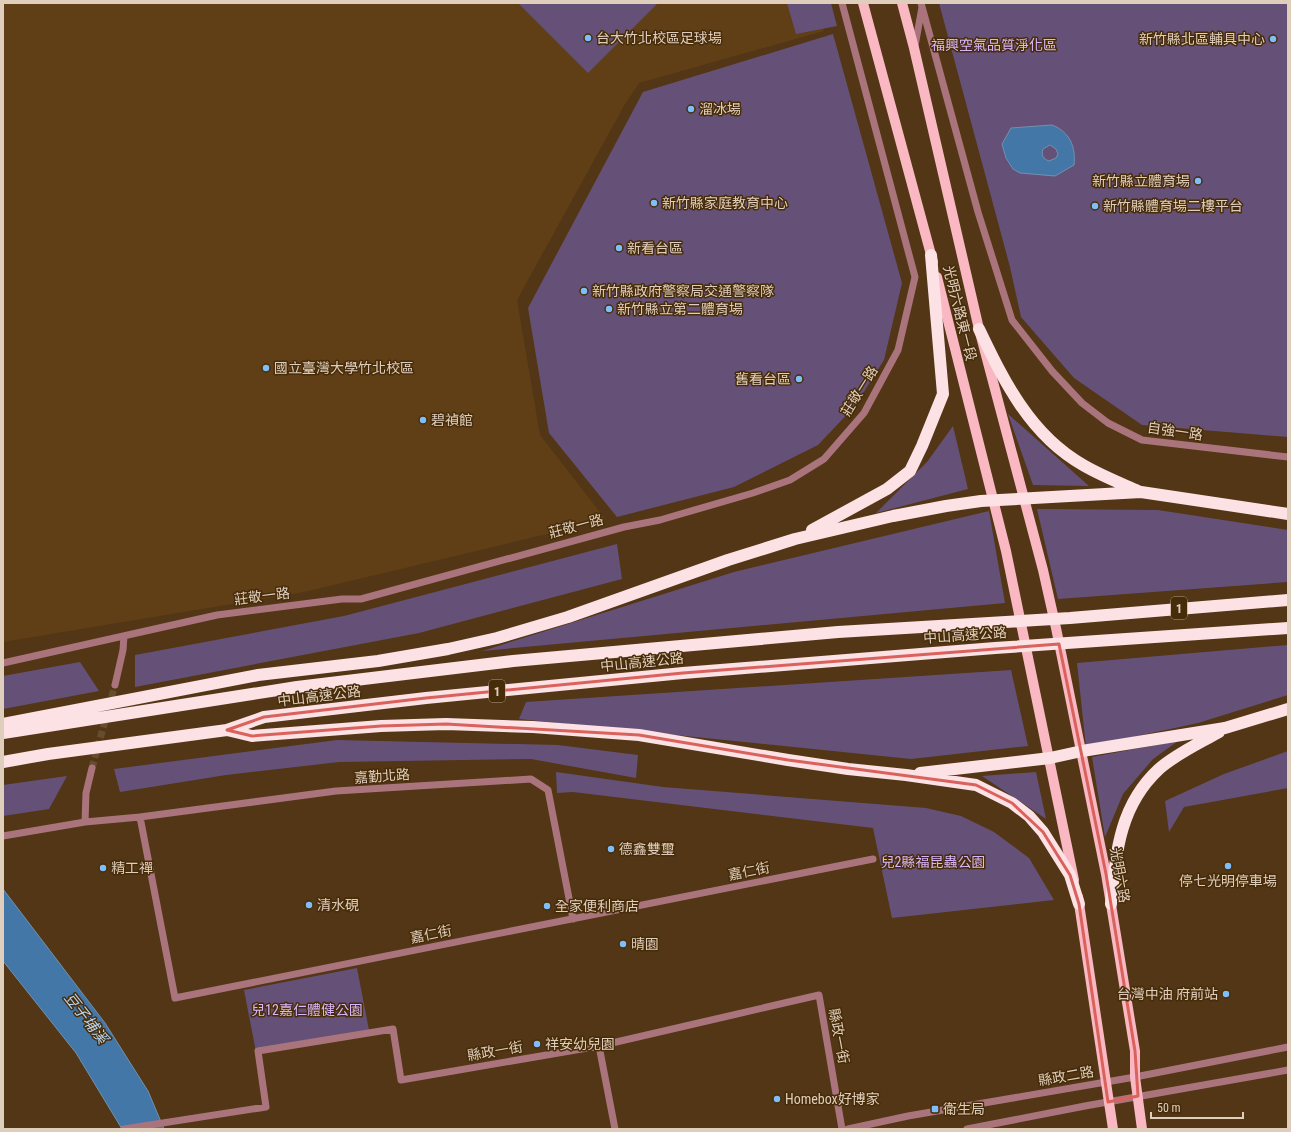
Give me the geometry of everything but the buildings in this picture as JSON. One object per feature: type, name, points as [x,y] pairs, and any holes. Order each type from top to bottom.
[{"type":"highway","points":[[795,540],[887,489],[910,470],[922,446],[943,394],[932,255]]},
{"type":"highway","points":[[979,329],[1010,391],[1039,430],[1057,447],[1082,465],[1141,492]]},
{"type":"highway","points":[[3,724],[258,675],[378,661],[448,649],[497,638],[568,617],[728,560],[795,540],[892,516],[946,506],[992,501],[1141,492],[1288,514]]},
{"type":"highway","name":"中山高速公路","points":[[3,733],[298,687],[513,661],[838,632],[1070,618],[1288,600]]},
{"type":"highway","name":"中山高速公路","points":[[3,762],[48,754],[227,730],[264,717],[426,698],[683,673],[995,648],[1288,628]]},
{"type":"highway","points":[[906,774],[1050,758],[1082,751],[1225,728],[1288,709]]},
{"type":"highway","points":[[227,730],[252,736],[381,726],[446,724],[533,727],[639,735],[840,768],[906,774],[976,786],[1012,803],[1029,816],[1058,854],[1070,875],[1079,904]]},
{"type":"highway","points":[[1111,904],[1115,858],[1122,828],[1133,803],[1144,785],[1160,768],[1225,728]]},
{"type":"main road","name":"光明六路東一段","points":[[863,3],[932,255],[992,501],[1006,551],[1050,758]]},
{"type":"main road","name":"光明六路東一段","points":[[902,3],[914,48],[979,329],[1056,628]]},
{"type":"main road","name":"光明六路","points":[[1056,628],[1082,751],[1111,904],[1135,1051],[1135,1077],[1142,1129]]},
{"type":"main road","points":[[1050,758],[1079,904],[1113,1129]]},
{"type":"street","name":"莊敬一路","points":[[3,662],[217,615],[342,599],[361,599],[624,526],[660,520],[753,493],[790,480],[824,458],[864,413],[898,350],[914,277],[842,3]]},
{"type":"street","points":[[914,48],[922,4]]},
{"type":"street","name":"自強一路","points":[[922,4],[978,212],[1012,320],[1052,371],[1082,403],[1108,423],[1142,440],[1288,457]]},
{"type":"street","points":[[115,685],[123,650],[124,636]]},
{"type":"street","points":[[85,822],[86,793],[92,768]]},
{"type":"street","name":"嘉勤北路","points":[[3,836],[85,822],[140,817],[336,791],[531,779],[548,790],[573,919]]},
{"type":"street","name":"嘉仁街","points":[[140,817],[175,998],[873,859]]},
{"type":"street","name":"縣政一街","points":[[124,1129],[266,1107],[258,1051],[393,1029],[401,1080],[599,1046],[818,995],[842,1129]]},
{"type":"street","points":[[599,1046],[615,1129]]},
{"type":"street","name":"縣政二路","points":[[848,1129],[908,1116],[1135,1077],[1288,1047]]},
{"type":"street","points":[[967,1129],[1138,1096],[1288,1070]]},
{"type":"highlighted area","points":[[1059,644],[1106,874],[1135,1051],[1138,1096],[1108,1102],[1079,904],[1070,875],[1043,832],[1012,803],[976,785],[788,760],[639,735],[446,724],[381,726],[252,736],[227,730],[264,717],[426,698],[683,673]]},
{"type":"shaded area","name":"國立臺灣大學竹北校區","points":[[3,3],[816,3],[824,31],[639,83],[625,104],[517,300],[540,435],[606,520],[304,592],[3,642]]},
{"type":"green space","name":"台大竹北校區足球場","points":[[518,3],[658,3],[588,73]]},
{"type":"green space","points":[[787,3],[831,3],[837,26],[796,34]]},
{"type":"green space","name":"福興空氣品質淨化區","points":[[939,3],[1288,3],[1288,437],[1142,425],[1074,378],[1021,317],[1010,267]]},
{"type":"green space","points":[[833,34],[902,283],[884,360],[855,406],[818,445],[734,487],[617,517],[549,433],[528,308],[643,92]]},
{"type":"green space","points":[[1008,414],[1089,486],[1033,485]]},
{"type":"green space","points":[[953,426],[968,489],[876,513],[927,462]]},
{"type":"green space","points":[[1037,509],[1158,510],[1288,530],[1288,582],[1058,599]]},
{"type":"green space","points":[[989,511],[1005,603],[482,651],[734,572]]},
{"type":"green space","points":[[617,544],[622,579],[419,633],[135,687],[135,655],[344,616]]},
{"type":"green space","points":[[1288,645],[1288,695],[1198,723],[1086,747],[1077,663]]},
{"type":"green space","points":[[80,662],[99,691],[3,709],[3,676]]},
{"type":"green space","points":[[1011,670],[1028,746],[911,759],[519,719],[526,702]]},
{"type":"green space","points":[[337,740],[558,745],[638,755],[636,778],[531,759],[339,762],[226,775],[120,792],[114,769]]},
{"type":"green space","points":[[1178,741],[1153,759],[1123,794],[1105,837],[1092,757]]},
{"type":"green space","points":[[1288,751],[1288,788],[1184,807],[1169,832],[1165,801],[1224,774]]},
{"type":"green space","name":"兒2縣福昆蟲公園","points":[[556,772],[663,787],[926,808],[961,816],[994,832],[1029,858],[1054,900],[892,918],[873,828],[573,792],[557,793]]},
{"type":"green space","points":[[1036,772],[1046,819],[982,776]]},
{"type":"green space","points":[[67,776],[49,809],[3,816],[3,785]]},
{"type":"green space","name":"兒12嘉仁體健公園","points":[[357,968],[369,1030],[256,1052],[244,990]]},
{"type":"water","points":[[1052,125],[1058,128],[1067,136],[1073,146],[1074,165],[1055,176],[1020,173],[1013,169],[1006,158],[1002,144],[1011,128]],"holes":[[[1050,145],[1056,149],[1058,154],[1056,158],[1049,161],[1045,159],[1042,153],[1043,149]]]},
{"type":"water","name":"豆子埔溪","points":[[3,889],[105,1023],[148,1091],[164,1129],[122,1129],[76,1053],[3,961]]},
{"type":"tunnel","points":[[92,768],[115,685]]},
{"type":"place","name":"台大竹北校區足球場","points":[[588,38]]},
{"type":"place","name":"新竹縣北區輔具中心","points":[[1273,39]]},
{"type":"place","name":"溜冰場","points":[[691,109]]},
{"type":"place","name":"新竹縣立體育場","points":[[1198,181]]},
{"type":"place","name":"新竹縣家庭教育中心","points":[[654,203]]},
{"type":"place","name":"新竹縣體育場二樓平台","points":[[1095,206]]},
{"type":"place","name":"新看台區","points":[[619,248]]},
{"type":"place","name":"新竹縣政府警察局交通警察隊","points":[[584,291]]},
{"type":"place","name":"新竹縣立第二體育場","points":[[609,309]]},
{"type":"place","name":"國立臺灣大學竹北校區","points":[[266,368]]},
{"type":"place","name":"舊看台區","points":[[799,379]]},
{"type":"place","name":"碧禎館","points":[[423,420]]},
{"type":"place","name":"德鑫雙璽","points":[[611,849]]},
{"type":"place","name":"停七光明停車場","points":[[1228,866]]},
{"type":"place","name":"精工禪","points":[[103,868]]},
{"type":"place","name":"清水硯","points":[[309,905]]},
{"type":"place","name":"全家便利商店","points":[[547,906]]},
{"type":"place","name":"晴園","points":[[623,944]]},
{"type":"place","name":"台灣中油 府前站","points":[[1226,994]]},
{"type":"place","name":"祥安幼兒園","points":[[537,1044]]},
{"type":"place","name":"Homebox好博家","points":[[777,1099]]},
{"type":"place","name":"衛生局","points":[[935,1109]]}]
